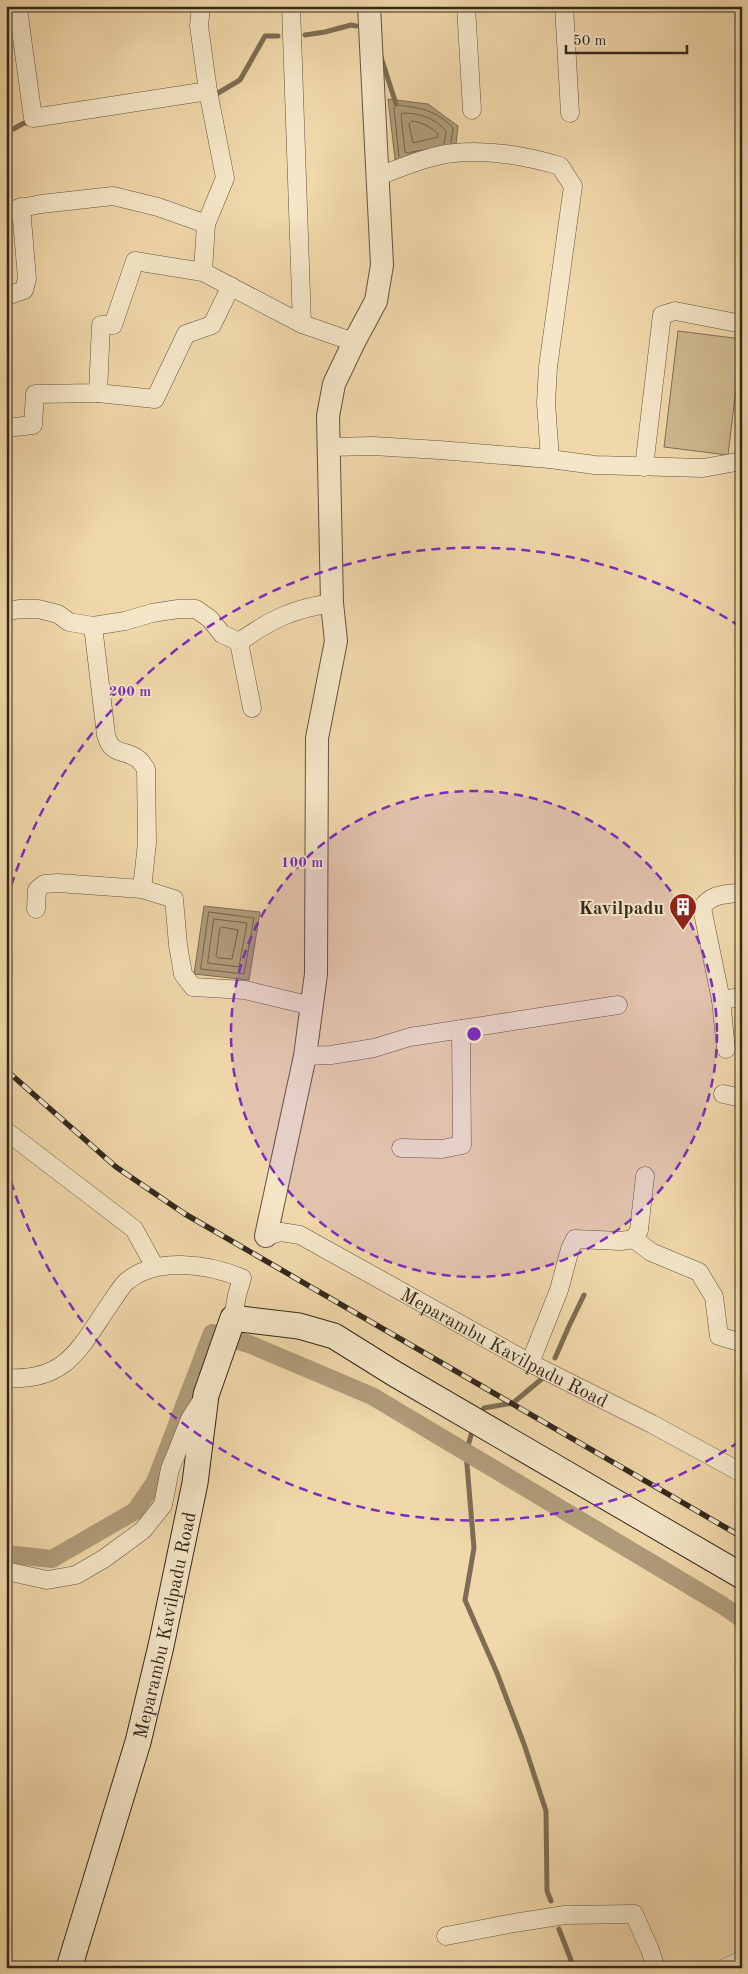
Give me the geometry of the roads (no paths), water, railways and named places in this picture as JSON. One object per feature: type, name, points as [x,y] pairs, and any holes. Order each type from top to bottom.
[{"type":"main road","name":"Meparambu Kavilpadu Road","points":[[69,1968],[138,1742],[159,1656],[195,1483],[206,1394],[233,1318]]},
{"type":"main road","points":[[233,1318],[299,1326],[334,1336],[395,1374],[742,1576]]},
{"type":"street","points":[[20,6],[18,9],[32,118],[208,91]]},
{"type":"street","points":[[201,6],[199,26],[208,91],[225,178],[206,224],[203,272]]},
{"type":"street","points":[[291,6],[302,324]]},
{"type":"street","points":[[266,1236],[305,1056],[316,974],[317,738],[336,641],[332,603],[328,416],[334,384],[376,301],[382,265],[369,6]]},
{"type":"street","points":[[466,6],[472,110]]},
{"type":"street","points":[[564,6],[570,113]]},
{"type":"street","points":[[378,176],[454,152],[495,152],[537,159],[560,166],[572,186],[548,367],[546,403],[550,459]]},
{"type":"street","points":[[6,296],[24,290],[27,279],[14,209],[112,196],[158,207],[206,224]]},
{"type":"street","points":[[98,393],[101,324],[113,325],[135,261],[203,272],[302,324],[354,342]]},
{"type":"street","points":[[6,428],[33,425],[35,394],[98,393],[155,399],[186,334],[212,324],[231,286]]},
{"type":"street","points":[[644,467],[662,315],[675,311],[742,324]]},
{"type":"street","points":[[330,447],[374,446],[550,459],[595,465],[644,467],[703,468],[742,461]]},
{"type":"street","points":[[239,642],[267,623],[289,612],[332,603]]},
{"type":"street","points":[[6,612],[19,609],[38,609],[58,614],[69,622],[93,626],[125,621],[152,613],[178,609],[196,609],[210,619],[222,634],[239,642]]},
{"type":"street","points":[[93,626],[106,735],[109,746],[119,752],[137,758],[146,768],[147,843],[142,890]]},
{"type":"street","points":[[239,642],[252,708]]},
{"type":"street","points":[[36,909],[36,890],[44,884],[58,883],[142,890],[174,899],[178,945],[183,974],[192,987],[245,990],[312,1006]]},
{"type":"street","points":[[726,1049],[721,1000],[702,908],[707,900],[714,897],[742,892]]},
{"type":"street","points":[[721,1000],[742,997]]},
{"type":"street","points":[[305,1056],[331,1055],[374,1048],[410,1036],[618,1005]]},
{"type":"street","points":[[401,1148],[442,1149],[462,1145],[461,1029]]},
{"type":"street","points":[[724,1094],[742,1098]]},
{"type":"street","points":[[6,1131],[134,1229],[154,1267],[126,1283],[82,1346],[57,1370],[34,1377],[6,1378]]},
{"type":"street","points":[[634,1239],[639,1230],[644,1176]]},
{"type":"street","name":"Meparambu Kavilpadu Road","points":[[266,1236],[281,1232],[300,1235],[530,1363],[652,1424],[742,1473]]},
{"type":"street","points":[[530,1363],[560,1290],[570,1248],[575,1239],[621,1241],[634,1239],[651,1252],[699,1272],[714,1298],[719,1336],[742,1343]]},
{"type":"street","name":"Meparambu Kavilpadu Road","points":[[154,1267],[171,1265],[222,1270],[242,1278],[233,1318]]},
{"type":"street","points":[[6,1571],[47,1580],[76,1575],[105,1558],[142,1530],[163,1505],[170,1470],[190,1419],[206,1394]]},
{"type":"street","points":[[446,1936],[565,1915],[634,1914],[656,1968]]},
{"type":"street","points":[[725,1968],[742,1960]]},
{"type":"water","points":[[388,99],[428,104],[458,126],[455,153],[396,168]]},
{"type":"water","points":[[204,906],[260,912],[249,980],[194,974]]},
{"type":"waterway","points":[[305,35],[351,25],[356,26]]},
{"type":"waterway","points":[[213,96],[240,80],[265,36],[278,36]]},
{"type":"waterway","points":[[381,57],[396,104]]},
{"type":"waterway","points":[[6,133],[24,123],[32,123]]},
{"type":"waterway","points":[[555,1358],[584,1295]]},
{"type":"waterway","points":[[6,1554],[52,1559],[135,1511],[155,1482],[212,1333],[249,1344],[372,1396],[722,1605],[742,1619]]},
{"type":"waterway","points":[[479,1416],[484,1408],[513,1403],[544,1377]]},
{"type":"waterway","points":[[473,1428],[466,1453],[474,1548],[465,1600],[497,1673],[524,1744],[546,1811],[547,1891],[551,1901]]},
{"type":"waterway","points":[[559,1929],[574,1968]]},
{"type":"railway","points":[[6,1070],[116,1167],[185,1214],[742,1537]]},
{"type":"place","name":"Kavilpadu","points":[[683,931]]}]
